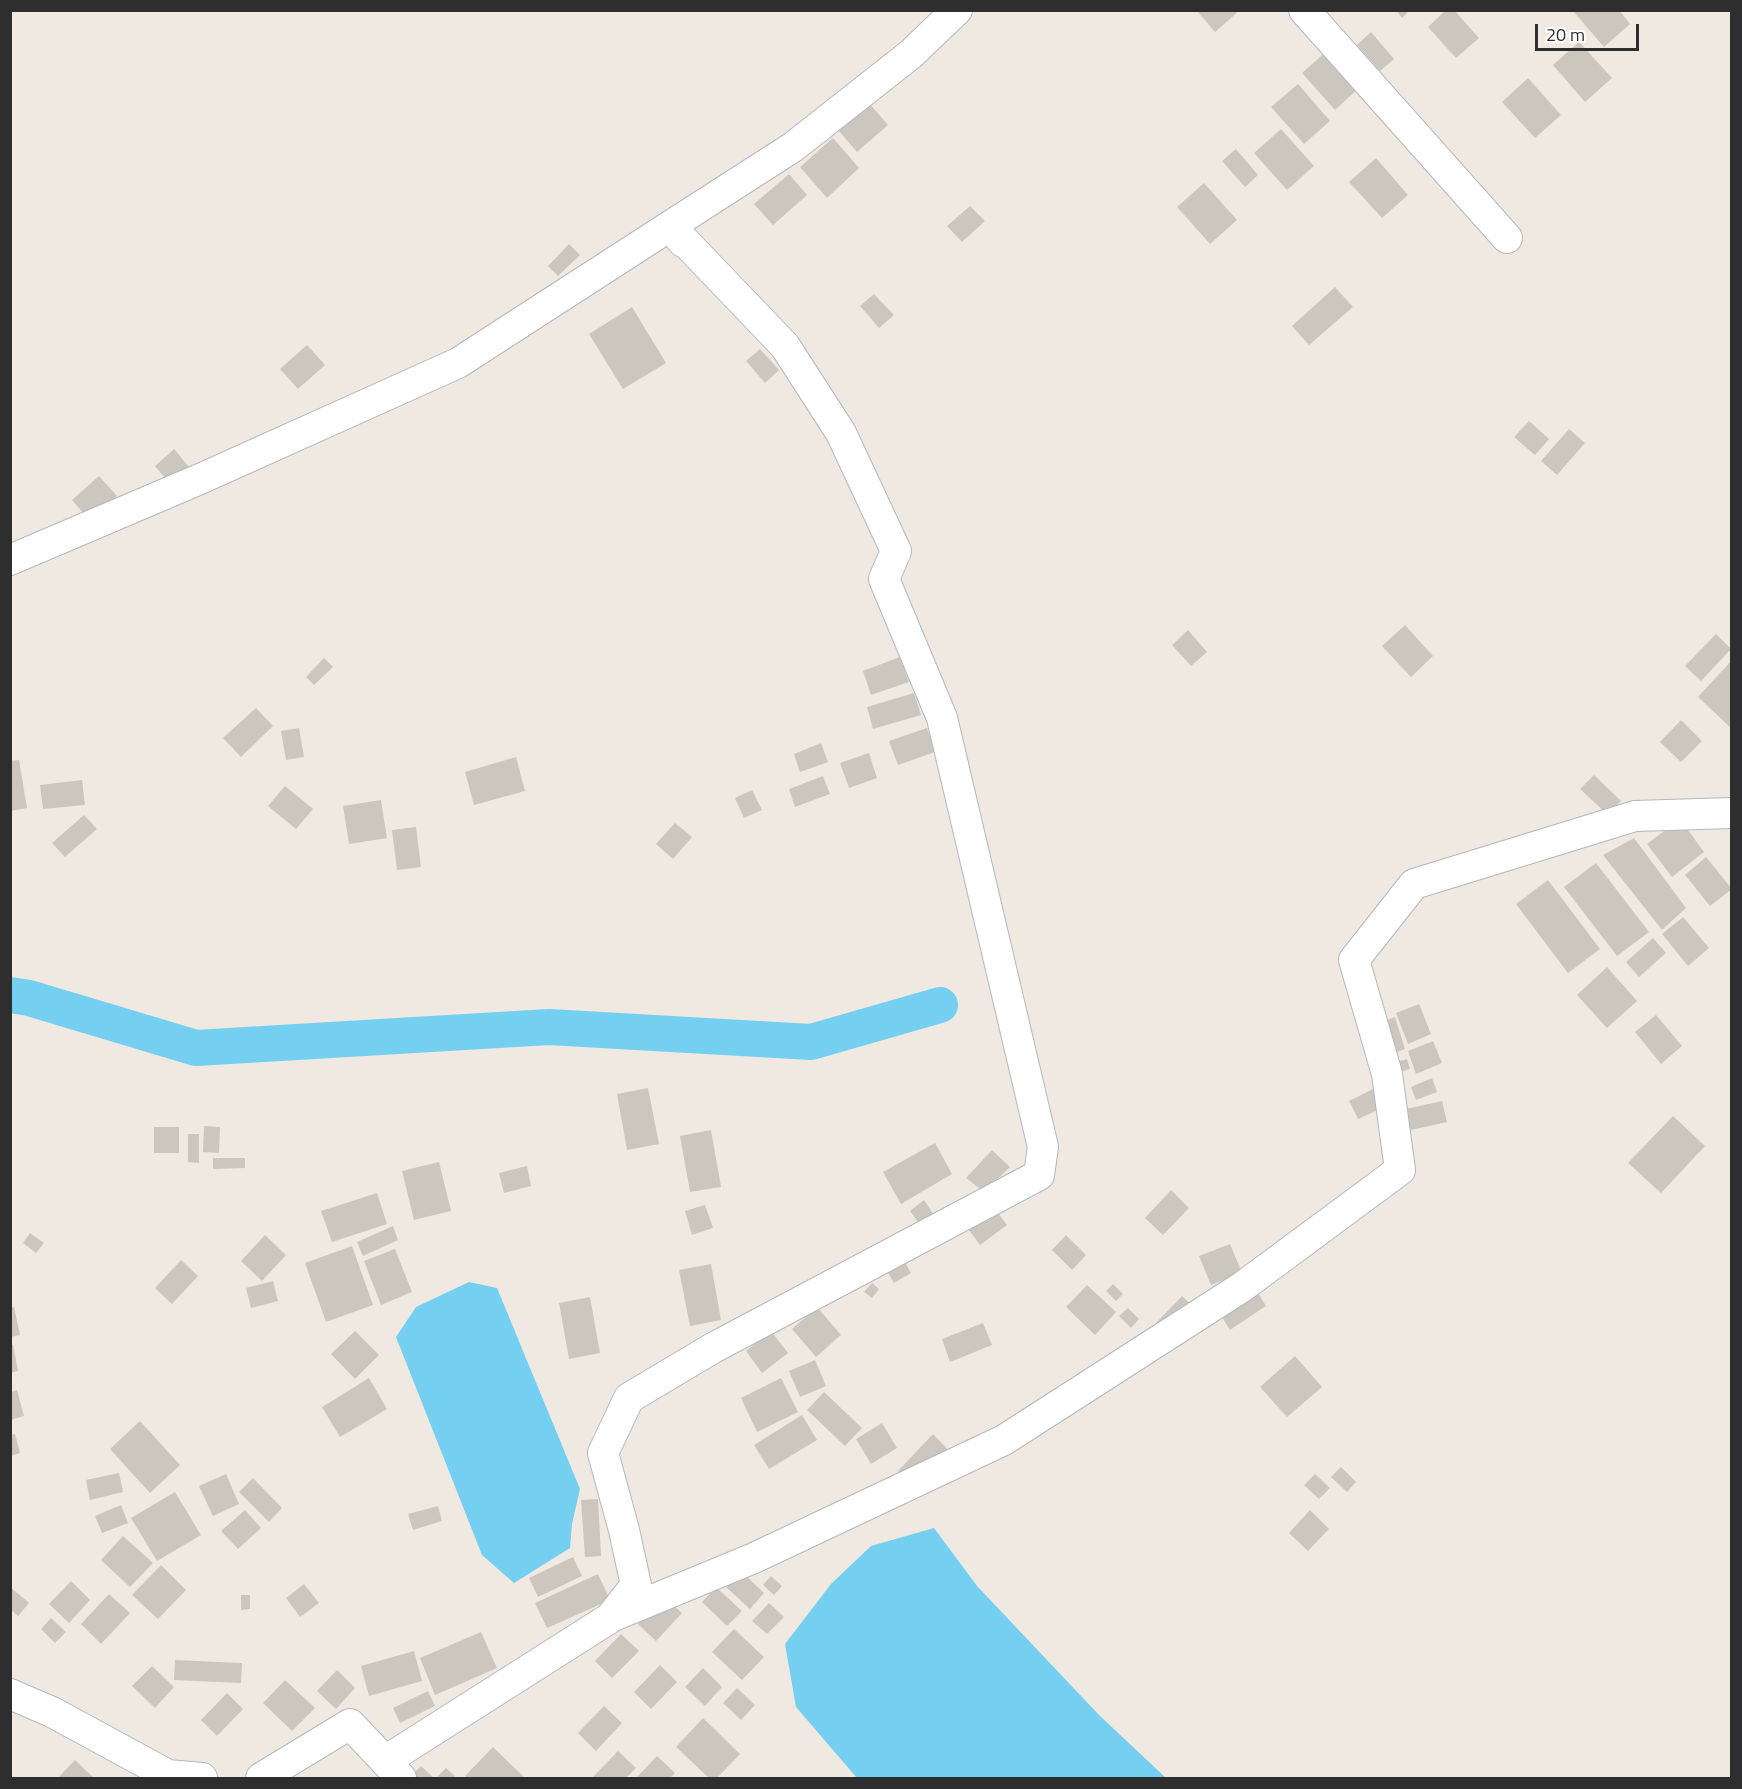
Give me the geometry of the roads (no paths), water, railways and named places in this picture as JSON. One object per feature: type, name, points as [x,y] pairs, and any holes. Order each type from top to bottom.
[{"type":"street","points":[[10,560],[200,479],[458,363],[793,147],[911,54],[957,10]]},
{"type":"street","points":[[1304,10],[1507,238]]},
{"type":"street","points":[[610,1618],[636,1584],[603,1453],[629,1398],[713,1348],[1039,1175],[1043,1147],[942,718],[884,579],[819,398],[670,226]]},
{"type":"street","points":[[261,1779],[350,1724],[393,1770],[610,1618],[754,1558],[1004,1440],[1242,1287],[1400,1170],[1387,1074],[1354,960],[1414,884],[1635,816],[1731,813]]},
{"type":"street","points":[[10,1694],[52,1712],[168,1774],[202,1779]]},
{"type":"water","points":[[469,1282],[497,1288],[580,1489],[572,1524],[570,1548],[514,1583],[482,1555],[396,1337],[416,1307]]},
{"type":"water","points":[[934,1528],[977,1586],[1099,1715],[1166,1778],[857,1778],[796,1707],[785,1644],[831,1584],[871,1546]]},
{"type":"waterway","points":[[10,995],[29,998],[196,1048],[549,1027],[811,1042],[940,1005]]}]
